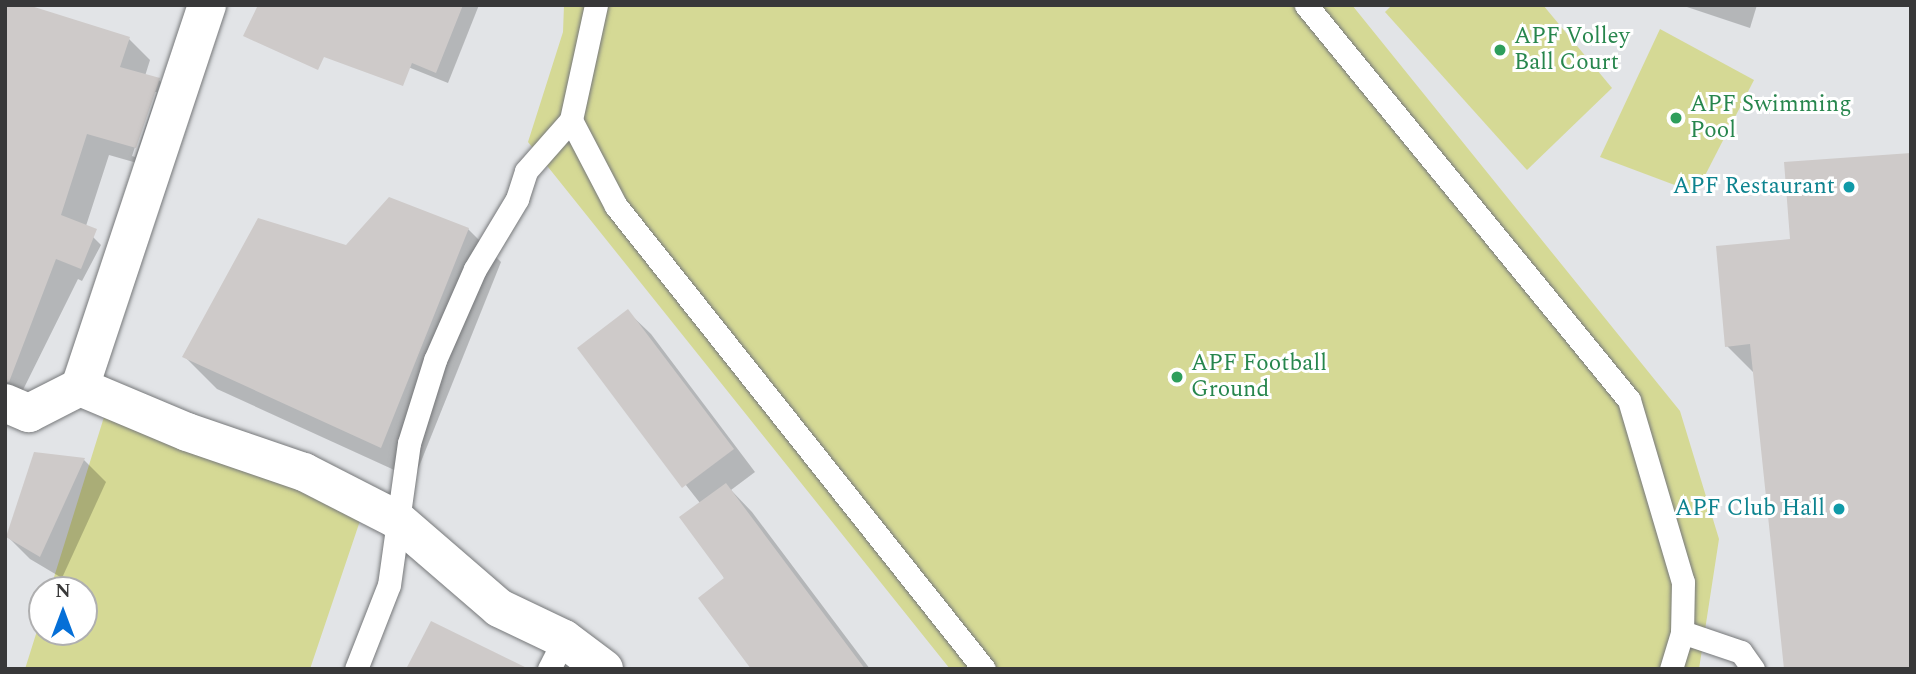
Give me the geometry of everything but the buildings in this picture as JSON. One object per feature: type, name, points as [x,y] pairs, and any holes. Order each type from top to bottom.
[{"type":"street","points":[[5,403],[29,413],[80,387],[207,5]]},
{"type":"street","points":[[80,387],[187,432],[304,472],[396,519],[557,654],[604,669]]},
{"type":"lane","points":[[356,669],[389,585],[396,519],[409,443],[435,360],[459,303],[516,199],[526,171],[571,120],[596,5]]},
{"type":"lane","points":[[1306,5],[1629,400],[1683,582],[1682,632],[1671,669]]},
{"type":"lane","points":[[571,120],[616,206],[984,669]]},
{"type":"lane","points":[[1682,632],[1741,652],[1753,669]]},
{"type":"green space","name":"APF Football Ground","points":[[564,5],[1352,5],[1680,411],[1719,539],[1699,669],[950,669],[528,142],[563,32]]},
{"type":"green space","name":"APF Volley Ball Court","points":[[1392,5],[1543,5],[1612,88],[1527,170],[1385,12]]},
{"type":"green space","name":"APF Swimming Pool","points":[[1660,29],[1754,80],[1696,193],[1600,157]]},
{"type":"green space","points":[[104,417],[364,509],[310,669],[25,669],[32,646],[98,646],[98,576],[54,576]]},
{"type":"place","name":"APF Volley Ball Court","points":[[1500,50]]},
{"type":"place","name":"APF Swimming Pool","points":[[1676,118]]},
{"type":"place","name":"APF Restaurant","points":[[1849,187]]},
{"type":"place","name":"APF Football Ground","points":[[1177,377]]},
{"type":"place","name":"APF Club Hall","points":[[1839,509]]}]
